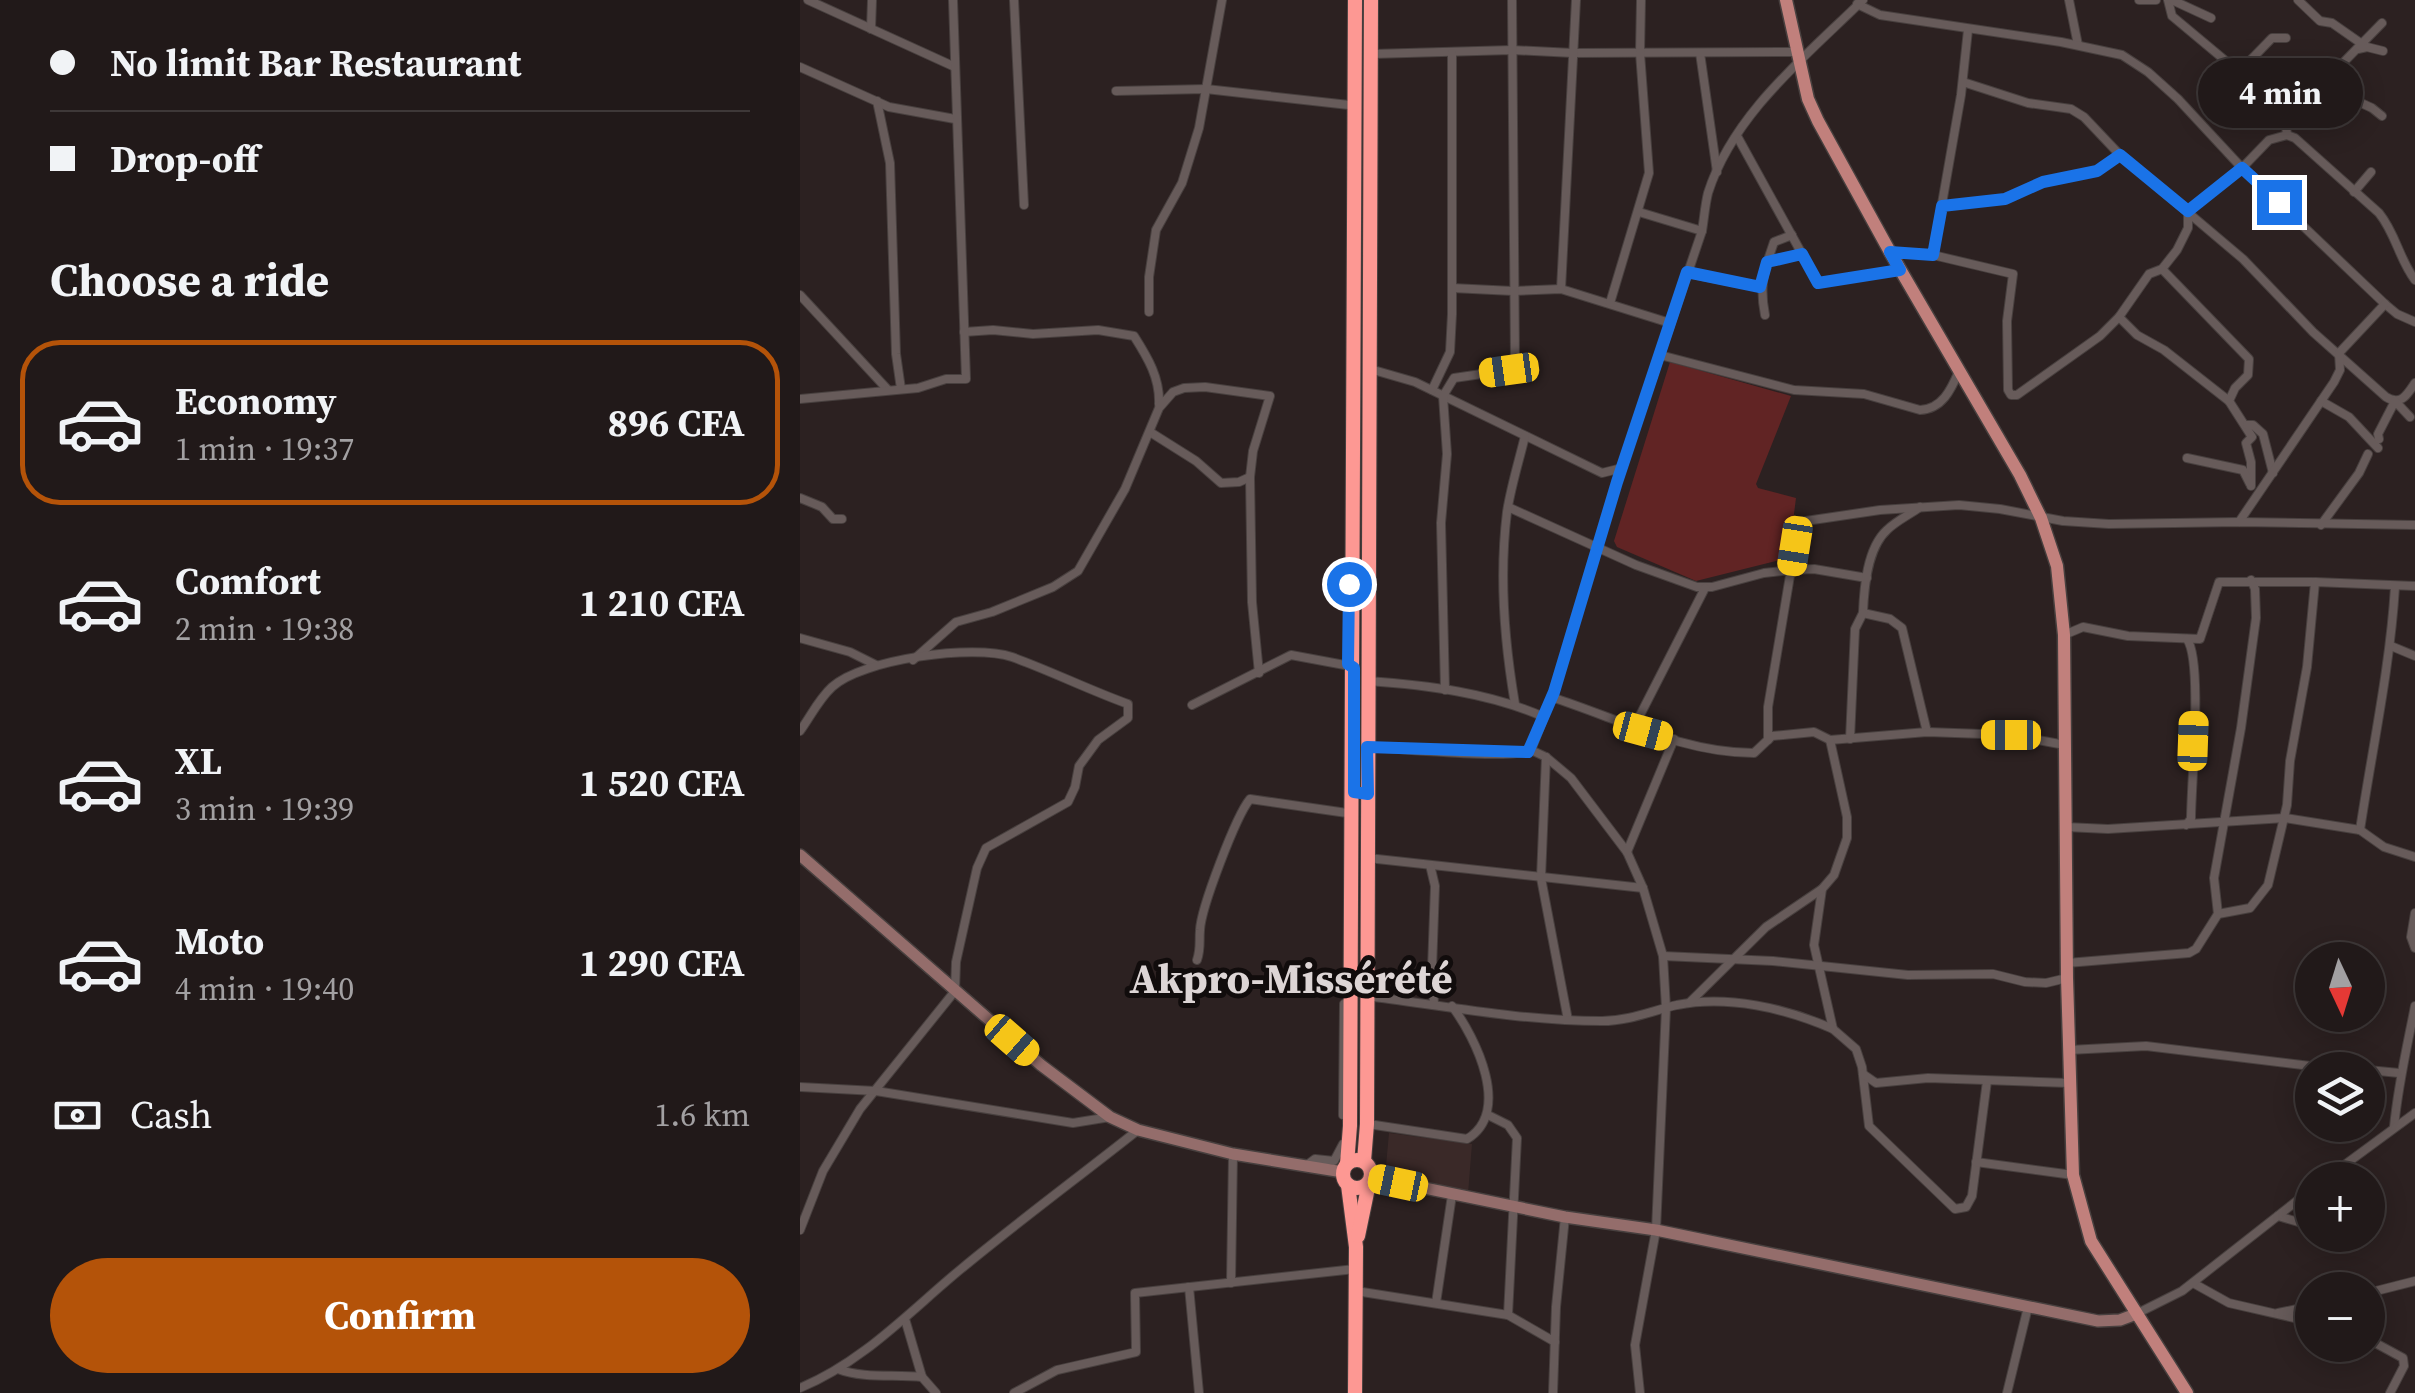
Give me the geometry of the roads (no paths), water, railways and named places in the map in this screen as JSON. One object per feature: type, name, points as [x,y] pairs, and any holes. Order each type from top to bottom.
[{"type":"highway","points":[[1352,0],[1351,666],[1368,858],[1364,1161],[1372,1171],[1356,1247]]},
{"type":"highway","points":[[1355,1393],[1356,1247],[1346,1174],[1360,793],[1367,747],[1370,0]]},
{"type":"highway","points":[[1346,1174],[1352,1160],[1364,1161]]},
{"type":"highway","points":[[1346,1174],[1359,1188],[1370,1180]]},
{"type":"main road","points":[[1786,0],[1798,57],[1818,120],[2042,518],[2058,566],[2064,635],[2073,1174],[2091,1241],[2187,1393]]},
{"type":"main road","points":[[800,855],[1041,1065],[1110,1117],[1138,1130],[1232,1154],[1346,1174]]},
{"type":"main road","points":[[1370,1180],[1565,1218],[1656,1230],[2098,1321],[2120,1320],[2136,1314]]},
{"type":"street","points":[[808,0],[955,68]]},
{"type":"street","points":[[871,29],[872,0]]},
{"type":"street","points":[[800,399],[966,379],[952,0]]},
{"type":"street","points":[[1014,0],[1024,205]]},
{"type":"street","points":[[1149,312],[1156,230],[1182,183],[1199,128],[1207,66],[1222,0]]},
{"type":"street","points":[[1307,1166],[1315,1159],[1334,1161],[1343,1147],[1351,666],[1352,0]]},
{"type":"street","points":[[1445,690],[1441,523],[1447,454],[1442,396],[1454,378],[1513,367],[1512,0]]},
{"type":"street","points":[[1561,288],[1576,0]]},
{"type":"street","points":[[1610,303],[1649,173],[1640,53],[1641,0]]},
{"type":"street","points":[[2069,0],[2078,45]]},
{"type":"street","points":[[2138,0],[2156,0]]},
{"type":"street","points":[[2298,0],[2320,21],[2332,22],[2360,46],[2384,51]]},
{"type":"street","points":[[2211,18],[2174,1],[2172,16],[2250,85]]},
{"type":"street","points":[[1531,750],[1552,697],[1613,495],[1702,231],[1708,193],[1738,136],[1798,57],[1859,2],[1880,15],[2078,45],[2122,56],[2148,72],[2385,304],[2415,322]]},
{"type":"street","points":[[2319,95],[2335,71],[2382,22]]},
{"type":"street","points":[[1933,255],[1968,30]]},
{"type":"street","points":[[2239,72],[2272,38],[2286,38]]},
{"type":"street","points":[[1371,54],[1512,50],[1798,57]]},
{"type":"street","points":[[1700,53],[1717,175]]},
{"type":"street","points":[[1432,390],[1450,352],[1452,54]]},
{"type":"street","points":[[800,67],[890,107],[956,119]]},
{"type":"street","points":[[1962,82],[2028,103],[2071,109],[2084,117],[2120,155],[2188,211],[2410,416]]},
{"type":"street","points":[[1116,91],[1206,89],[1349,105]]},
{"type":"street","points":[[2287,134],[2285,116],[2333,90],[2382,116]]},
{"type":"street","points":[[877,102],[890,163],[896,354],[901,389]]},
{"type":"street","points":[[2188,211],[2242,168],[2268,140],[2287,134],[2390,227],[2403,264],[2415,280]]},
{"type":"street","points":[[1738,136],[1818,283],[1900,270]]},
{"type":"street","points":[[1942,206],[2005,199],[2043,182],[2097,171],[2120,155]]},
{"type":"street","points":[[2354,192],[2371,172]]},
{"type":"street","points":[[1890,252],[1933,255],[2013,274],[2007,321],[2010,394],[2017,395],[2119,318],[2149,274],[2162,269],[2177,250],[2188,228],[2188,211]]},
{"type":"street","points":[[1639,212],[1702,231]]},
{"type":"street","points":[[1765,314],[1760,287],[1767,262],[1774,242],[1792,235]]},
{"type":"street","points":[[1767,262],[1802,254]]},
{"type":"street","points":[[2162,269],[2249,359],[2248,374],[2230,401],[2252,437],[2246,443],[2251,462],[2250,486]]},
{"type":"street","points":[[1687,272],[1760,287]]},
{"type":"street","points":[[1452,288],[1512,292],[1561,288],[1670,323]]},
{"type":"street","points":[[800,295],[888,390]]},
{"type":"street","points":[[2239,522],[2340,370],[2340,353],[2385,304]]},
{"type":"street","points":[[2119,318],[2137,336],[2164,350],[2230,401]]},
{"type":"street","points":[[912,660],[956,622],[1053,587],[1078,571],[1125,489],[1159,408],[1160,389],[1134,336],[1098,330],[1033,334],[964,332]]},
{"type":"street","points":[[1660,354],[1774,385],[1825,394],[1864,394],[1920,410],[1928,410],[1948,395],[1960,372]]},
{"type":"street","points":[[2340,370],[2354,366]]},
{"type":"street","points":[[1369,368],[1432,390],[1602,473],[1613,495]]},
{"type":"street","points":[[2321,401],[2350,416],[2379,444],[2378,434],[2396,401],[2406,397],[2415,384]]},
{"type":"street","points":[[1159,408],[1173,392],[1184,388],[1268,394],[1250,478],[1252,602],[1258,674]]},
{"type":"street","points":[[2246,426],[2263,434],[2273,474]]},
{"type":"street","points":[[1150,432],[1196,460],[1221,482],[1250,478]]},
{"type":"street","points":[[1515,704],[1506,652],[1504,598],[1508,507],[1525,436]]},
{"type":"street","points":[[2321,525],[2359,474],[2368,454]]},
{"type":"street","points":[[2186,458],[2243,470],[2258,496]]},
{"type":"street","points":[[1602,473],[1622,468]]},
{"type":"street","points":[[800,498],[822,507],[833,519],[842,520]]},
{"type":"street","points":[[1768,740],[1768,707],[1799,522],[1958,505],[2109,524],[2415,526]]},
{"type":"street","points":[[1508,507],[1636,564],[1705,588],[1764,572],[1791,570],[1814,569],[1866,578]]},
{"type":"street","points":[[1850,739],[1855,629],[1863,613],[1866,578],[1878,540],[1920,507]]},
{"type":"street","points":[[2067,962],[2189,953],[2196,950],[2218,914],[2214,878],[2256,618],[2251,580]]},
{"type":"street","points":[[2064,635],[2083,627],[2128,636],[2203,636],[2220,582],[2415,586]]},
{"type":"street","points":[[2218,914],[2250,908],[2268,885],[2285,818],[2290,761],[2308,666],[2316,582]]},
{"type":"street","points":[[2360,830],[2378,704],[2391,646],[2394,587]]},
{"type":"street","points":[[1634,727],[1705,588]]},
{"type":"street","points":[[1863,613],[1890,619],[1902,628],[1926,732]]},
{"type":"street","points":[[800,638],[850,652],[876,665]]},
{"type":"street","points":[[2192,823],[2193,638]]},
{"type":"street","points":[[2391,646],[2415,656]]},
{"type":"street","points":[[800,731],[812,710],[848,675],[876,665],[982,653],[1010,656],[1128,704],[1130,710],[1128,718],[1098,740],[1079,766],[1068,802],[986,848],[956,962],[955,990],[860,1108],[823,1171],[800,1230]]},
{"type":"street","points":[[1192,705],[1291,655],[1351,666]]},
{"type":"street","points":[[1367,681],[1445,690],[1515,704],[1544,717]]},
{"type":"street","points":[[1552,697],[1674,739],[1751,754],[1768,740],[1814,732],[1830,740],[1926,732],[2011,735],[2065,745]]},
{"type":"street","points":[[1627,852],[1674,739]]},
{"type":"street","points":[[1689,1003],[1766,927],[1822,889],[1834,875],[1847,838],[1848,817],[1830,740]]},
{"type":"street","points":[[1367,747],[1523,753],[1531,750],[1546,757],[1571,778],[1627,852],[1643,888],[1662,956],[1666,1008],[1656,1230],[1635,1345],[1640,1393]]},
{"type":"street","points":[[1546,757],[1541,878],[1568,1020]]},
{"type":"street","points":[[1197,960],[1202,944],[1200,929],[1219,869],[1237,819],[1250,798],[1347,814]]},
{"type":"street","points":[[2066,827],[2285,818],[2360,830],[2384,847],[2415,857]]},
{"type":"street","points":[[1368,858],[1643,888]]},
{"type":"street","points":[[1430,865],[1435,886],[1434,1004]]},
{"type":"street","points":[[1822,889],[1814,933],[1833,1028]]},
{"type":"street","points":[[2415,913],[2415,948]]},
{"type":"street","points":[[1662,956],[1818,965],[1908,975],[1993,974],[2025,982],[2067,978]]},
{"type":"street","points":[[1367,996],[1568,1020],[1628,1020],[1689,1003],[1749,1003],[1833,1028],[1856,1049],[1869,1126],[1954,1208],[1966,1207],[1972,1196],[1987,1081]]},
{"type":"street","points":[[1367,1124],[1466,1138],[1477,1132],[1488,1115],[1486,1079],[1477,1046],[1452,1006]]},
{"type":"street","points":[[2394,1126],[2399,1073],[2407,1056],[2415,1006]]},
{"type":"street","points":[[2068,1050],[2146,1046],[2295,1064]]},
{"type":"street","points":[[2385,1072],[2399,1073]]},
{"type":"street","points":[[1863,1074],[1876,1083],[1928,1078],[2069,1083]]},
{"type":"street","points":[[1864,1096],[1876,1083]]},
{"type":"street","points":[[800,1088],[876,1090],[1073,1123],[1110,1117]]},
{"type":"street","points":[[2347,1162],[2415,1112]]},
{"type":"street","points":[[1488,1115],[1508,1125],[1517,1138],[1508,1315]]},
{"type":"street","points":[[800,1388],[838,1369],[905,1318],[962,1268],[1138,1130]]},
{"type":"street","points":[[1230,1282],[1232,1154]]},
{"type":"street","points":[[1976,1162],[2073,1174]]},
{"type":"street","points":[[1436,1303],[1452,1195]]},
{"type":"street","points":[[2136,1314],[2192,1283],[2295,1202]]},
{"type":"street","points":[[2278,1216],[2295,1221]]},
{"type":"street","points":[[1553,1393],[1565,1218]]},
{"type":"street","points":[[1014,1393],[1057,1370],[1136,1352],[1135,1293],[1356,1269]]},
{"type":"street","points":[[2385,1288],[2415,1281]]},
{"type":"street","points":[[2192,1283],[2229,1303],[2295,1319]]},
{"type":"street","points":[[1189,1287],[1199,1393]]},
{"type":"street","points":[[1356,1291],[1508,1315],[1556,1342]]},
{"type":"street","points":[[2007,1393],[2028,1308]]},
{"type":"street","points":[[2269,1314],[2295,1309]]},
{"type":"street","points":[[905,1318],[922,1377],[936,1393]]},
{"type":"street","points":[[2385,1348],[2403,1358],[2404,1366],[2390,1393]]},
{"type":"street","points":[[838,1369],[864,1376],[922,1377]]},
{"type":"district","name":"Akpro-Missérété","points":[[1291,978]]}]
